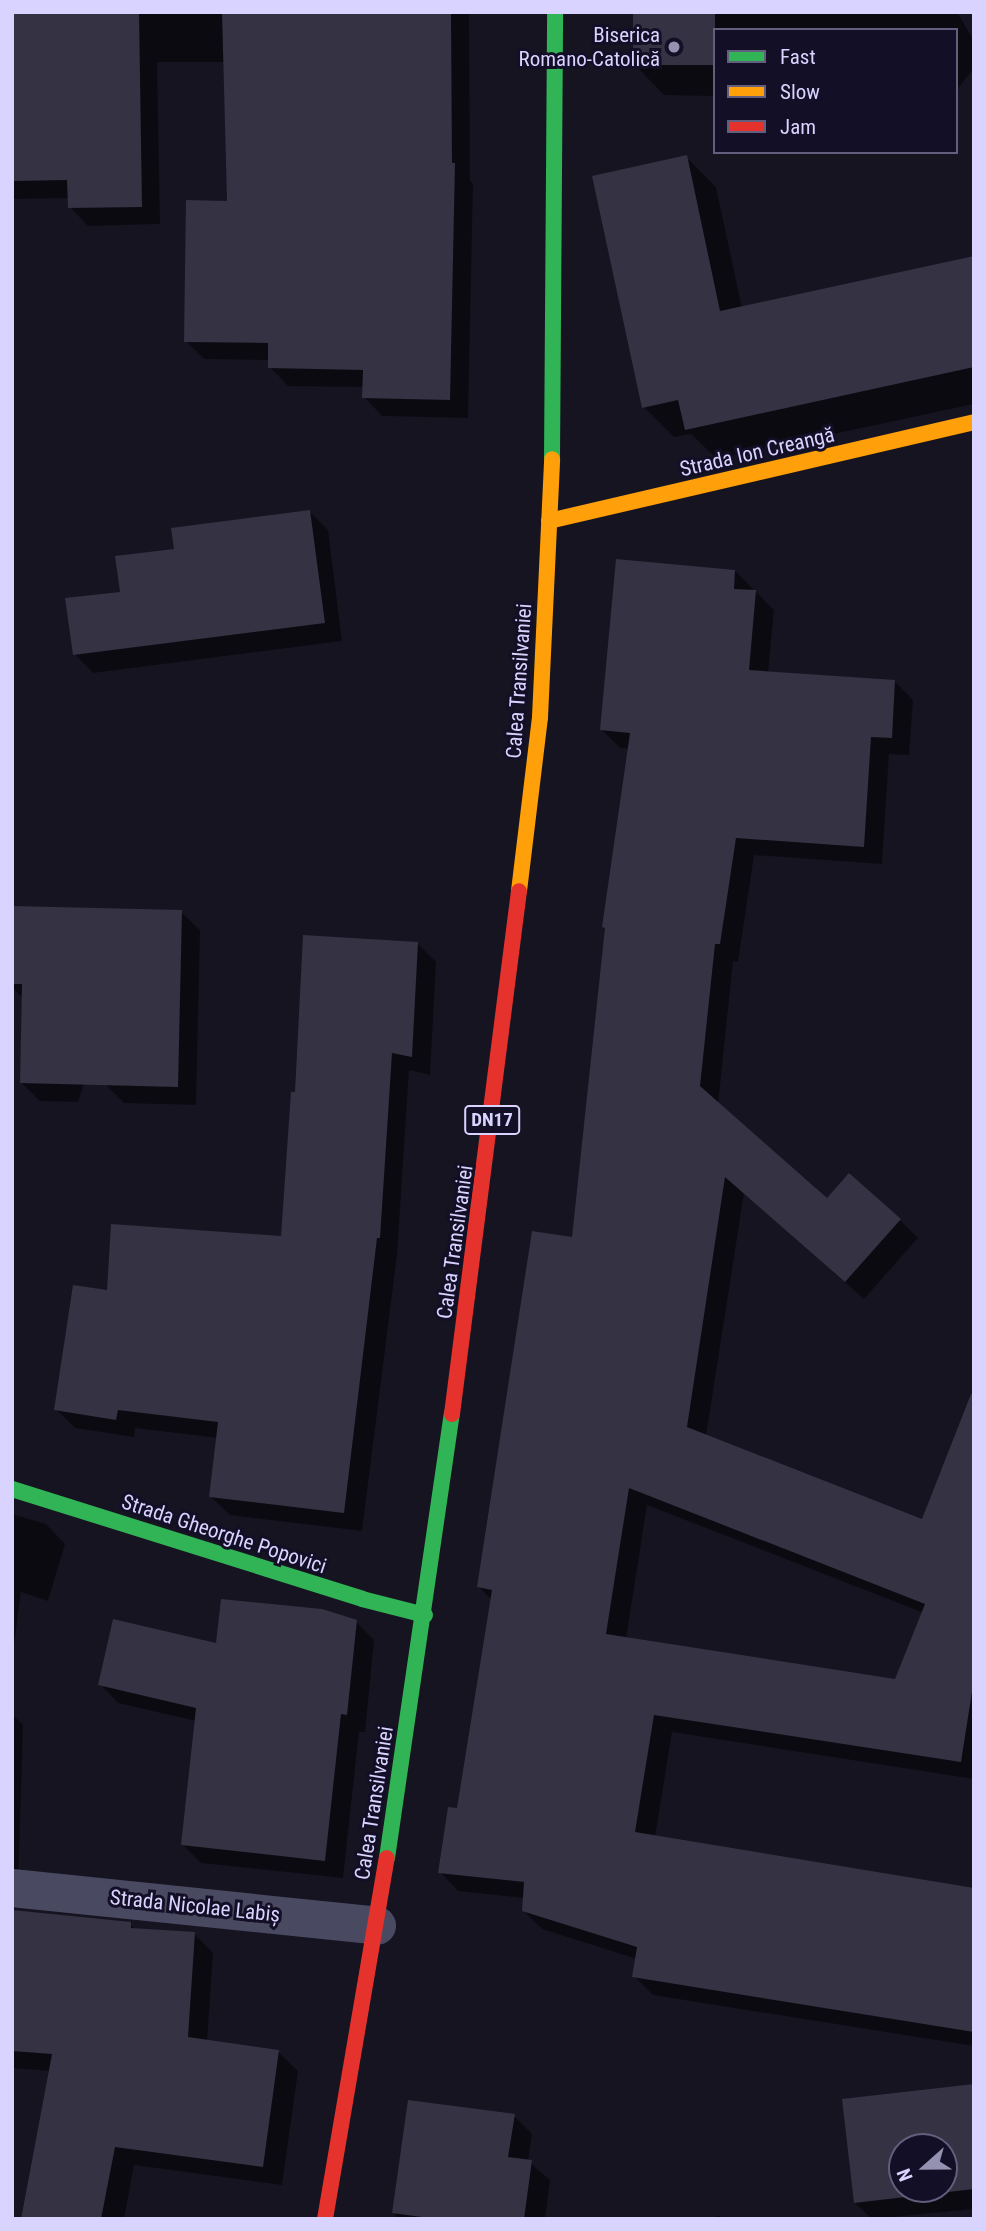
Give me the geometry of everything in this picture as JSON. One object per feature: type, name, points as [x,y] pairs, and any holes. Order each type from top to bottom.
[{"type":"main road","name":"Calea Transilvaniei","points":[[325,2219],[377,1926],[425,1615],[491,1132],[540,718],[553,412],[555,12]]},
{"type":"main road","name":"Strada Ion Creangă","points":[[549,521],[783,469],[974,422]]},
{"type":"main road","name":"Strada Gheorghe Popovici","points":[[12,1489],[362,1599],[425,1615]]},
{"type":"street","name":"Strada Nicolae Labiș","points":[[12,1888],[377,1926]]},
{"type":"building","points":[[12,12],[139,12],[142,207],[68,208],[67,180],[12,181]]},
{"type":"building","points":[[222,12],[451,12],[452,163],[455,163],[450,400],[362,398],[363,370],[268,368],[268,343],[184,342],[186,200],[227,201]]},
{"type":"building","points":[[633,12],[715,12],[713,65],[633,65]]},
{"type":"building","points":[[687,155],[720,311],[974,256],[974,367],[685,430],[678,400],[642,408],[592,176]]},
{"type":"building","points":[[310,510],[325,623],[73,655],[65,598],[120,592],[115,556],[174,549],[171,528]]},
{"type":"building","points":[[616,559],[735,570],[734,589],[756,590],[749,670],[895,680],[892,738],[871,737],[864,847],[736,838],[720,944],[715,944],[700,1086],[827,1198],[849,1173],[901,1219],[845,1282],[725,1177],[687,1427],[922,1519],[971,1394],[974,1395],[974,1679],[961,1762],[654,1715],[635,1832],[974,1888],[974,2032],[632,1977],[637,1947],[522,1911],[524,1882],[438,1873],[448,1807],[457,1808],[492,1590],[477,1587],[532,1231],[572,1237],[605,928],[602,927],[630,733],[600,730]],"holes":[[[629,1488],[925,1604],[895,1679],[606,1634]]]},
{"type":"building","points":[[12,906],[182,910],[178,1087],[20,1083],[22,984],[12,984]]},
{"type":"building","points":[[303,935],[418,942],[412,1057],[392,1053],[380,1238],[377,1238],[344,1513],[209,1497],[218,1422],[118,1410],[116,1420],[54,1410],[73,1285],[107,1290],[111,1224],[281,1236],[291,1092],[295,1092]]},
{"type":"building","points":[[221,1599],[322,1609],[357,1620],[347,1715],[341,1714],[325,1861],[181,1845],[196,1708],[98,1685],[113,1619],[216,1643]]},
{"type":"building","points":[[12,1910],[131,1922],[131,1928],[195,1932],[188,2037],[279,2050],[263,2167],[115,2147],[101,2219],[21,2219],[52,2054],[12,2051]]},
{"type":"building","points":[[974,2084],[974,2189],[958,2191],[958,2133],[888,2133],[888,2199],[854,2203],[842,2099]]},
{"type":"building","points":[[408,2100],[515,2114],[508,2157],[532,2160],[524,2219],[437,2219],[392,2213]]},
{"type":"traffic: fast","points":[[552,459],[555,12]]},
{"type":"traffic: fast","points":[[387,1858],[452,1414]]},
{"type":"traffic: fast","points":[[12,1489],[362,1599],[425,1615]]},
{"type":"traffic: slow","points":[[549,521],[974,422]]},
{"type":"traffic: slow","points":[[519,891],[540,717],[552,459]]},
{"type":"traffic: jam","points":[[452,1414],[519,891]]},
{"type":"traffic: jam","points":[[325,2219],[387,1858]]},
{"type":"place","name":"Biserica Romano-Catolică","points":[[674,47]]}]
